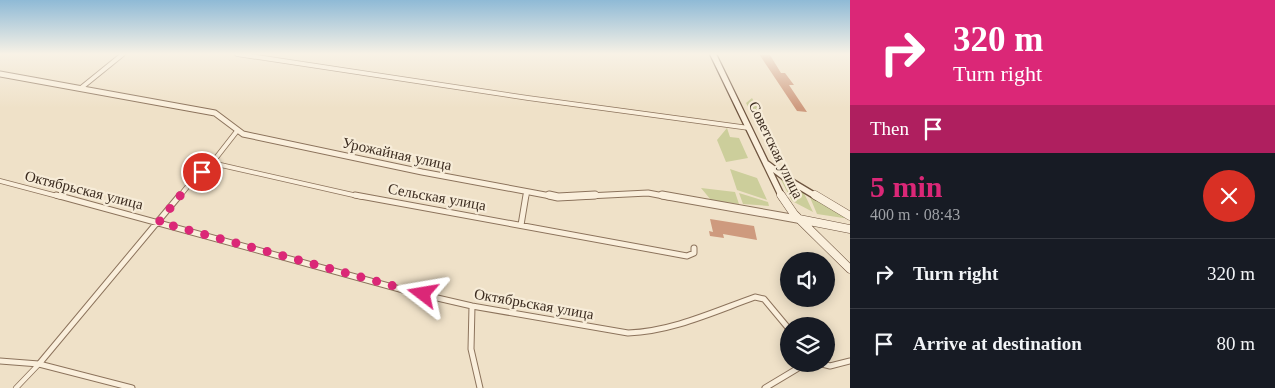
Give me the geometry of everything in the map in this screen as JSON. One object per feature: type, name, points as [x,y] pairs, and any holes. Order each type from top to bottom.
[{"type":"main road","name":"Советская улица","points":[[722,72],[785,203],[798,219],[850,269]]},
{"type":"main road","points":[[766,163],[787,179],[850,216]]},
{"type":"main road","points":[[798,219],[850,229]]},
{"type":"street","points":[[81,88],[101,72]]},
{"type":"street","points":[[357,72],[749,128]]},
{"type":"street","name":"Урожайная улица","points":[[0,74],[215,113],[227,120],[237,131],[422,172],[527,192],[570,198],[656,193],[798,219]]},
{"type":"street","points":[[16,388],[39,364],[192,181],[212,163],[237,131]]},
{"type":"street","name":"Сельская улица","points":[[212,163],[337,192],[687,256],[694,252],[694,248]]},
{"type":"street","name":"Октябрьская улица","points":[[0,181],[472,306],[628,333],[649,333],[694,321],[755,296],[764,299],[780,318]]},
{"type":"street","points":[[521,225],[527,192]]},
{"type":"street","points":[[472,306],[471,349],[480,388]]},
{"type":"street","points":[[0,361],[39,364],[132,388]]},
{"type":"street","points":[[835,365],[850,362]]},
{"type":"street","points":[[764,388],[791,372]]},
{"type":"green space","points":[[752,98],[768,127],[758,125],[746,103]]},
{"type":"green space","points":[[727,128],[730,137],[739,138],[748,158],[726,162],[717,140]]},
{"type":"green space","points":[[730,169],[757,178],[767,200],[737,190]]},
{"type":"green space","points":[[780,178],[803,191],[813,212],[792,201]]},
{"type":"green space","points":[[701,188],[735,192],[739,204],[711,200]]},
{"type":"green space","points":[[739,193],[768,202],[769,206],[743,204]]},
{"type":"green space","points":[[809,195],[850,219],[817,214]]},
{"type":"building","points":[[771,72],[785,73],[794,85],[789,85],[807,112],[797,111]]},
{"type":"building","points":[[710,219],[754,226],[757,240],[723,234],[724,238],[710,236],[709,231],[713,232]]},
{"type":"route","points":[[202,172],[192,181],[159,222],[423,294]]}]
